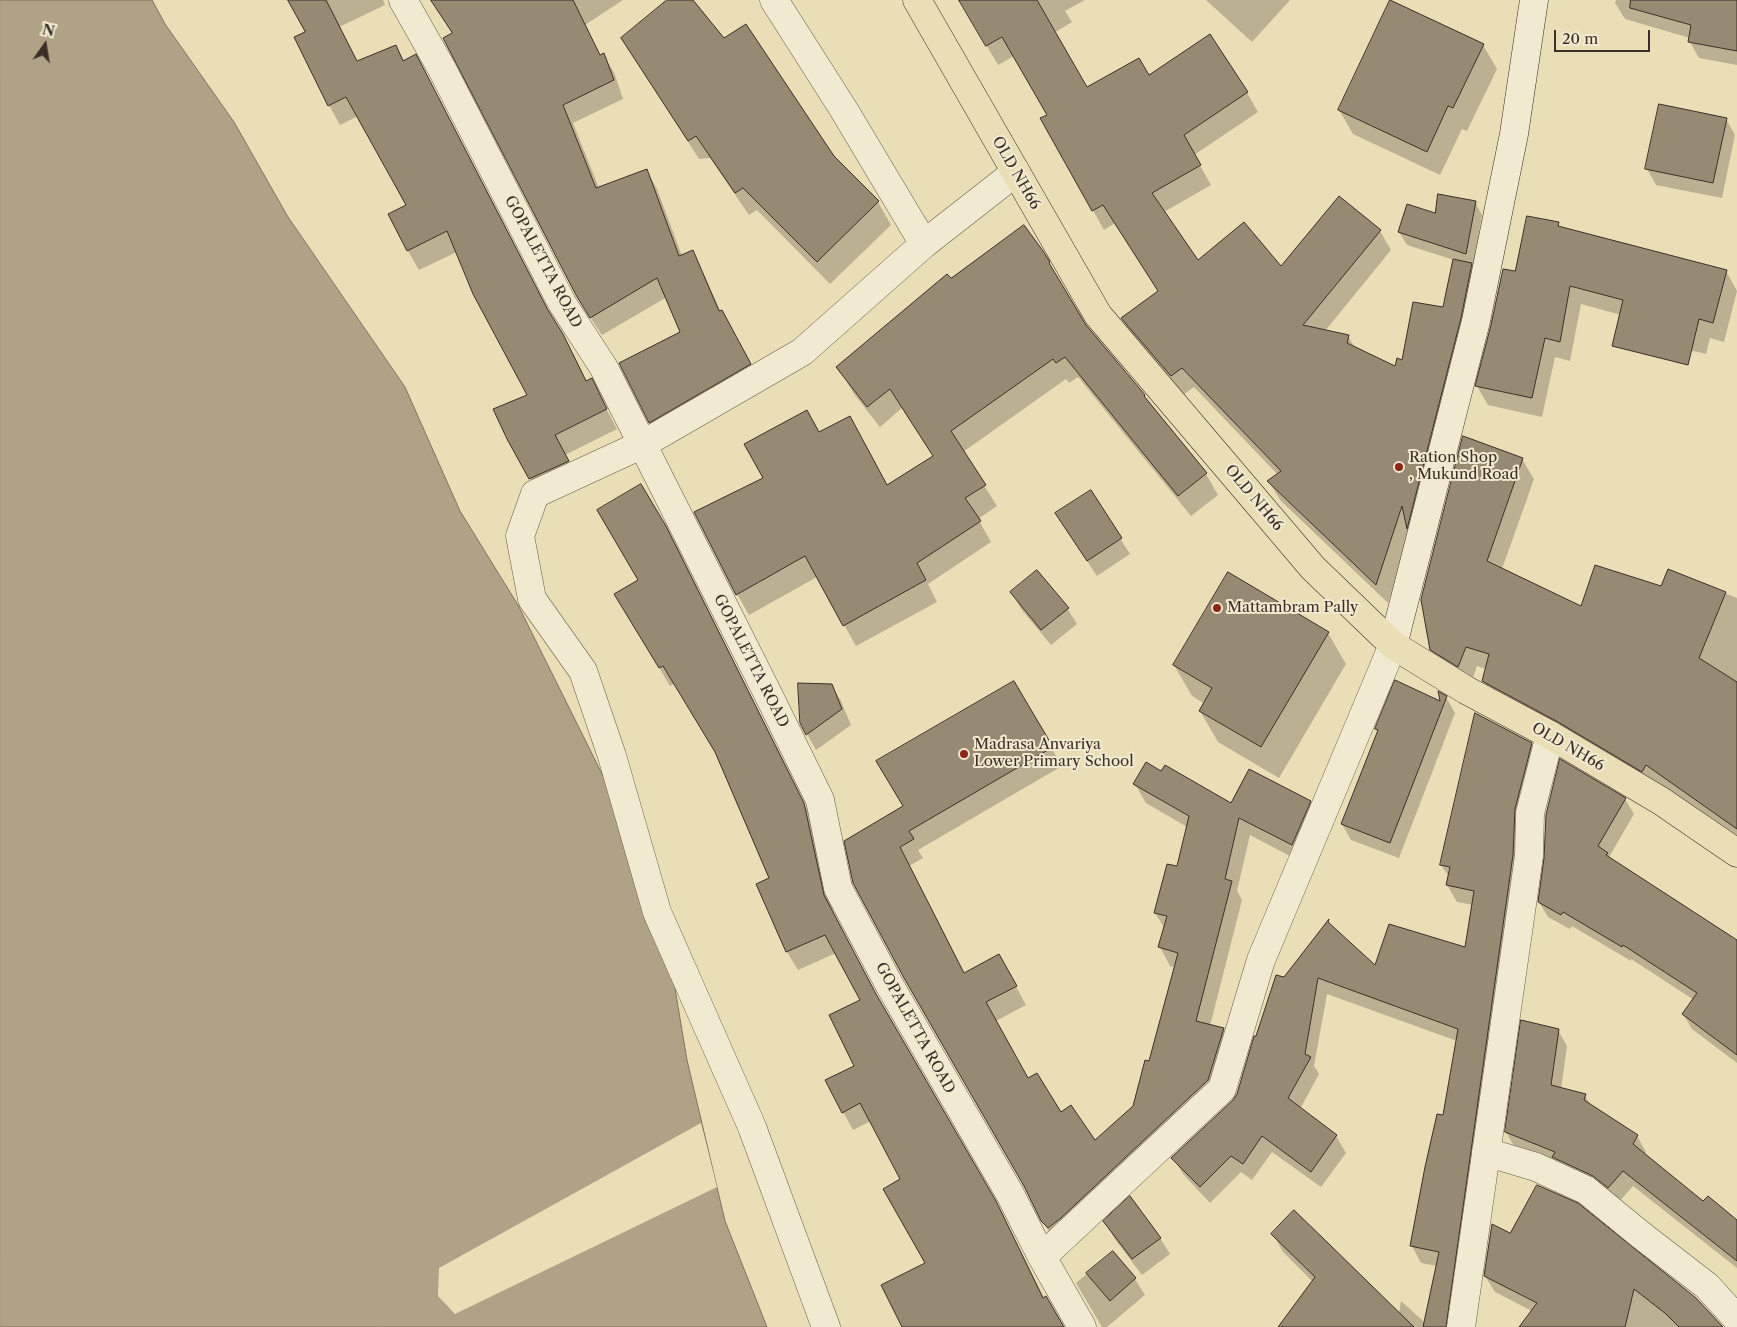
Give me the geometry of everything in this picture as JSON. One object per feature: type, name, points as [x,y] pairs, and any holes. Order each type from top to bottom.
[{"type":"main road","name":"OLD NH66","points":[[917,0],[1098,315],[1313,568],[1393,645],[1466,690],[1550,735],[1661,801],[1737,853]]},
{"type":"street","name":"GOPALETTA ROAD","points":[[403,0],[442,69],[562,304],[604,368],[820,800],[838,888],[890,986],[1010,1194],[1042,1257],[1082,1327]]},
{"type":"street","points":[[774,0],[844,110],[924,244]]},
{"type":"street","points":[[1042,1257],[1222,1089],[1261,960],[1393,645],[1476,321],[1514,134],[1534,0]]},
{"type":"street","points":[[826,1327],[752,1127],[657,912],[612,756],[583,671],[532,599],[520,536],[536,494],[642,444],[802,352],[924,244],[1016,172]]},
{"type":"street","points":[[1461,1327],[1529,856],[1530,813],[1550,735]]},
{"type":"street","points":[[1486,1152],[1536,1167],[1586,1190],[1707,1286],[1737,1319]]},
{"type":"shaded area","points":[[0,0],[152,0],[165,24],[234,122],[288,217],[405,387],[460,511],[518,605],[621,812],[668,947],[687,1060],[725,1221],[767,1327],[0,1327]]},
{"type":"pier","points":[[701,1123],[717,1187],[455,1314],[438,1296],[439,1268]]},
{"type":"building","points":[[288,0],[326,0],[357,61],[396,45],[403,61],[416,54],[586,381],[592,378],[607,409],[555,435],[569,461],[529,479],[493,409],[527,395],[473,294],[447,231],[407,251],[388,214],[406,205],[346,97],[328,106],[294,37],[305,32]]},
{"type":"building","points":[[431,0],[573,0],[600,55],[604,53],[614,80],[563,105],[596,188],[647,169],[679,256],[693,250],[719,311],[722,310],[751,364],[649,423],[619,363],[680,332],[657,278],[590,318],[576,295],[443,38],[452,33]]},
{"type":"building","points":[[667,0],[693,0],[724,38],[746,24],[834,156],[879,201],[817,262],[743,188],[735,193],[696,136],[688,141],[621,38]]},
{"type":"building","points":[[959,0],[1037,0],[1087,87],[1139,58],[1149,75],[1210,34],[1248,92],[1184,135],[1201,165],[1152,193],[1198,260],[1244,222],[1281,266],[1339,196],[1381,230],[1303,325],[1349,335],[1347,343],[1395,366],[1397,358],[1402,360],[1413,302],[1443,307],[1453,259],[1472,263],[1461,318],[1407,529],[1402,506],[1376,585],[1267,481],[1281,471],[1182,368],[1171,376],[1121,318],[1158,291],[1103,205],[1092,211],[1040,118],[1047,115],[1002,37],[986,46]]},
{"type":"building","points":[[1390,0],[1484,44],[1453,108],[1448,106],[1427,152],[1338,110]]},
{"type":"building","points":[[1631,0],[1737,0],[1737,51],[1688,42],[1691,25],[1630,8]]},
{"type":"building","points":[[1659,104],[1727,118],[1713,183],[1645,169]]},
{"type":"building","points":[[1438,194],[1476,201],[1466,254],[1398,232],[1407,204],[1435,213]]},
{"type":"building","points":[[1527,216],[1559,222],[1558,226],[1727,270],[1713,323],[1699,319],[1688,365],[1612,346],[1623,300],[1570,286],[1560,342],[1545,338],[1532,398],[1475,386],[1503,269],[1515,271]]},
{"type":"building","points":[[1024,225],[1050,262],[1086,325],[1207,473],[1178,496],[1065,357],[1056,363],[1053,359],[951,431],[986,485],[965,498],[981,521],[917,563],[926,580],[843,626],[805,556],[736,595],[694,512],[763,478],[744,444],[807,410],[819,432],[850,416],[887,485],[933,456],[890,389],[867,407],[836,367],[947,274],[951,278]]},
{"type":"building","points":[[1463,436],[1523,458],[1487,561],[1581,606],[1595,565],[1661,586],[1668,569],[1726,592],[1699,658],[1737,682],[1737,829],[1646,765],[1642,772],[1558,722],[1482,681],[1489,654],[1466,647],[1458,667],[1430,650],[1421,600]]},
{"type":"building","points":[[641,484],[666,526],[804,803],[824,895],[876,994],[996,1201],[1043,1298],[1046,1296],[1064,1327],[902,1327],[881,1285],[925,1263],[883,1189],[900,1179],[860,1103],[842,1113],[825,1080],[854,1066],[829,1015],[860,1000],[825,935],[786,952],[756,884],[769,878],[715,752],[663,666],[659,668],[614,594],[638,580],[597,510]]},
{"type":"building","points":[[1091,490],[1122,538],[1087,561],[1055,513]]},
{"type":"building","points":[[1037,570],[1069,608],[1041,630],[1010,592]]},
{"type":"building","points":[[1228,572],[1329,632],[1261,747],[1199,711],[1212,688],[1173,665]]},
{"type":"building","points":[[1395,680],[1440,701],[1438,691],[1447,696],[1390,843],[1341,824],[1378,730],[1375,729]]},
{"type":"building","points":[[1014,681],[1053,747],[909,831],[914,839],[900,847],[964,973],[999,954],[1017,986],[986,1002],[1028,1078],[1037,1073],[1061,1112],[1071,1105],[1095,1140],[1133,1106],[1145,1060],[1149,1061],[1178,953],[1158,947],[1167,916],[1154,913],[1167,864],[1177,866],[1189,816],[1133,784],[1146,762],[1161,771],[1165,765],[1231,803],[1249,769],[1311,801],[1292,845],[1239,818],[1225,879],[1232,881],[1196,1021],[1224,1028],[1208,1080],[1048,1228],[1041,1221],[1024,1186],[904,978],[853,883],[844,841],[903,806],[876,761]]},
{"type":"building","points":[[798,683],[832,684],[842,709],[806,735],[800,723]]},
{"type":"building","points":[[1475,713],[1532,743],[1515,809],[1513,855],[1446,1327],[1423,1327],[1439,1252],[1410,1246],[1437,1114],[1443,1115],[1458,1029],[1318,978],[1305,1054],[1311,1057],[1288,1098],[1337,1135],[1311,1172],[1262,1136],[1243,1164],[1231,1156],[1200,1187],[1171,1158],[1233,1100],[1237,1094],[1254,1036],[1256,1036],[1276,975],[1284,977],[1329,919],[1328,922],[1375,965],[1389,924],[1465,947],[1474,891],[1446,885],[1450,867],[1440,865]]},
{"type":"building","points":[[1560,759],[1626,798],[1598,846],[1608,853],[1606,855],[1737,940],[1737,1055],[1682,1014],[1697,993],[1623,945],[1622,947],[1563,912],[1561,915],[1538,902],[1544,858],[1546,815]]},
{"type":"building","points":[[1521,1020],[1559,1029],[1551,1085],[1586,1094],[1584,1100],[1638,1135],[1633,1144],[1703,1201],[1708,1196],[1737,1220],[1737,1261],[1623,1171],[1608,1188],[1593,1176],[1552,1157],[1555,1152],[1505,1132]]},
{"type":"building","points":[[1537,1185],[1578,1203],[1696,1298],[1723,1327],[1679,1327],[1666,1314],[1634,1289],[1625,1327],[1519,1327],[1537,1303],[1484,1276],[1492,1224],[1510,1233]]},
{"type":"building","points":[[1130,1196],[1161,1238],[1132,1259],[1103,1221]]},
{"type":"building","points":[[1294,1210],[1414,1327],[1278,1327],[1315,1277],[1271,1234]]},
{"type":"building","points":[[1113,1251],[1136,1278],[1110,1301],[1086,1273]]},
{"type":"place","name":"Ration Shop , Mukund Road","points":[[1399,467]]},
{"type":"place","name":"Mattambram Pally","points":[[1217,608]]},
{"type":"place","name":"Madrasa Anvariya Lower Primary School","points":[[964,754]]}]
